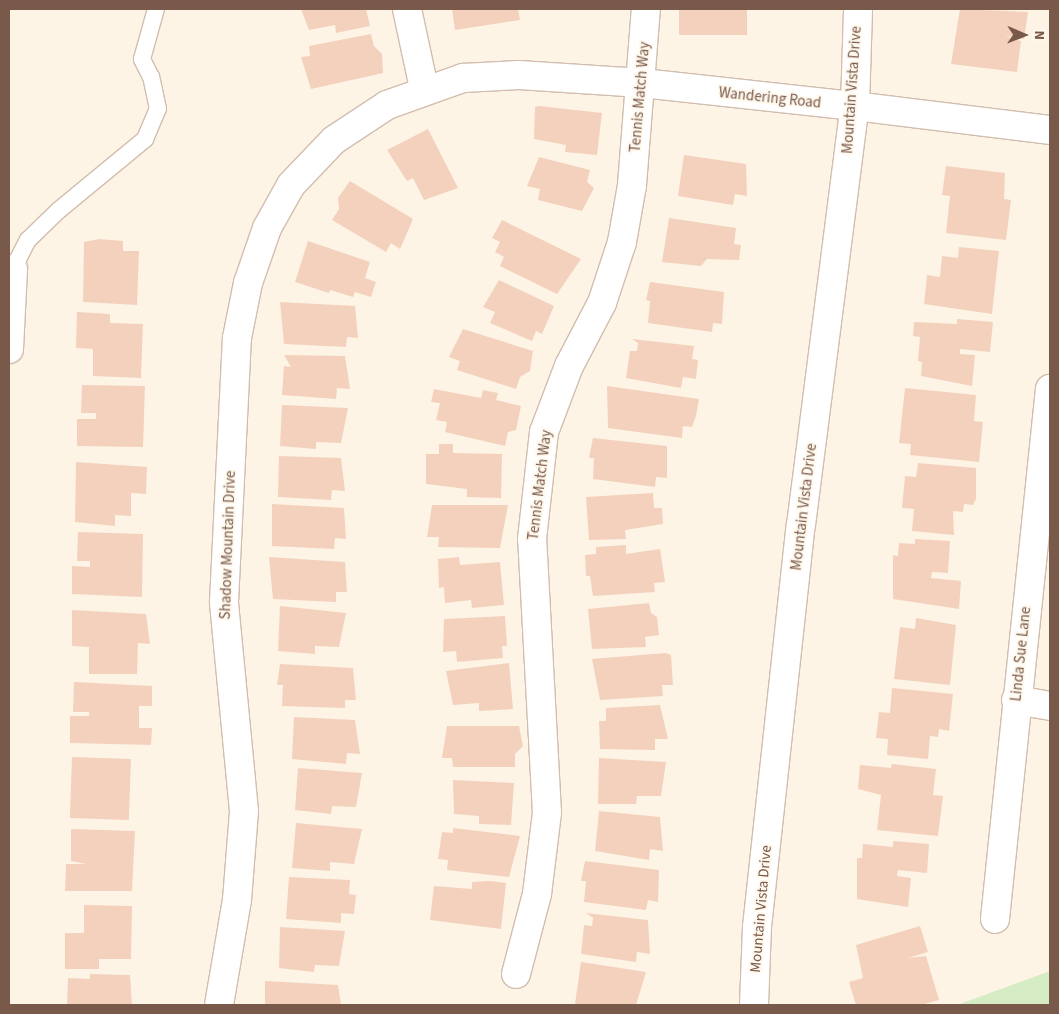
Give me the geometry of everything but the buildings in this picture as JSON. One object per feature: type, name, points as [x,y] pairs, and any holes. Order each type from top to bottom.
[{"type":"street","points":[[407,9],[424,88]]},
{"type":"street","name":"Tennis Match Way","points":[[516,974],[537,894],[547,813],[532,538],[544,432],[569,366],[602,303],[622,242],[642,83],[646,9]]},
{"type":"street","name":"Mountain Vista Drive","points":[[754,1005],[756,927],[800,535],[854,106],[858,9]]},
{"type":"street","name":"Wandering Road","points":[[424,88],[463,78],[519,75],[642,83],[1050,130]]},
{"type":"street","name":"Shadow Mountain Drive","points":[[219,1005],[237,900],[244,811],[224,602],[237,338],[248,282],[267,228],[291,185],[334,140],[387,105],[424,88]]},
{"type":"street","points":[[9,349],[13,269]]},
{"type":"street","name":"Linda Sue Lane","points":[[995,919],[1016,700],[1050,389]]},
{"type":"street","points":[[1016,700],[1050,706]]},
{"type":"lane","points":[[13,269],[28,240],[145,140],[158,109],[142,60],[156,9]]},
{"type":"green space","points":[[1050,971],[1050,1005],[957,1005]]}]
